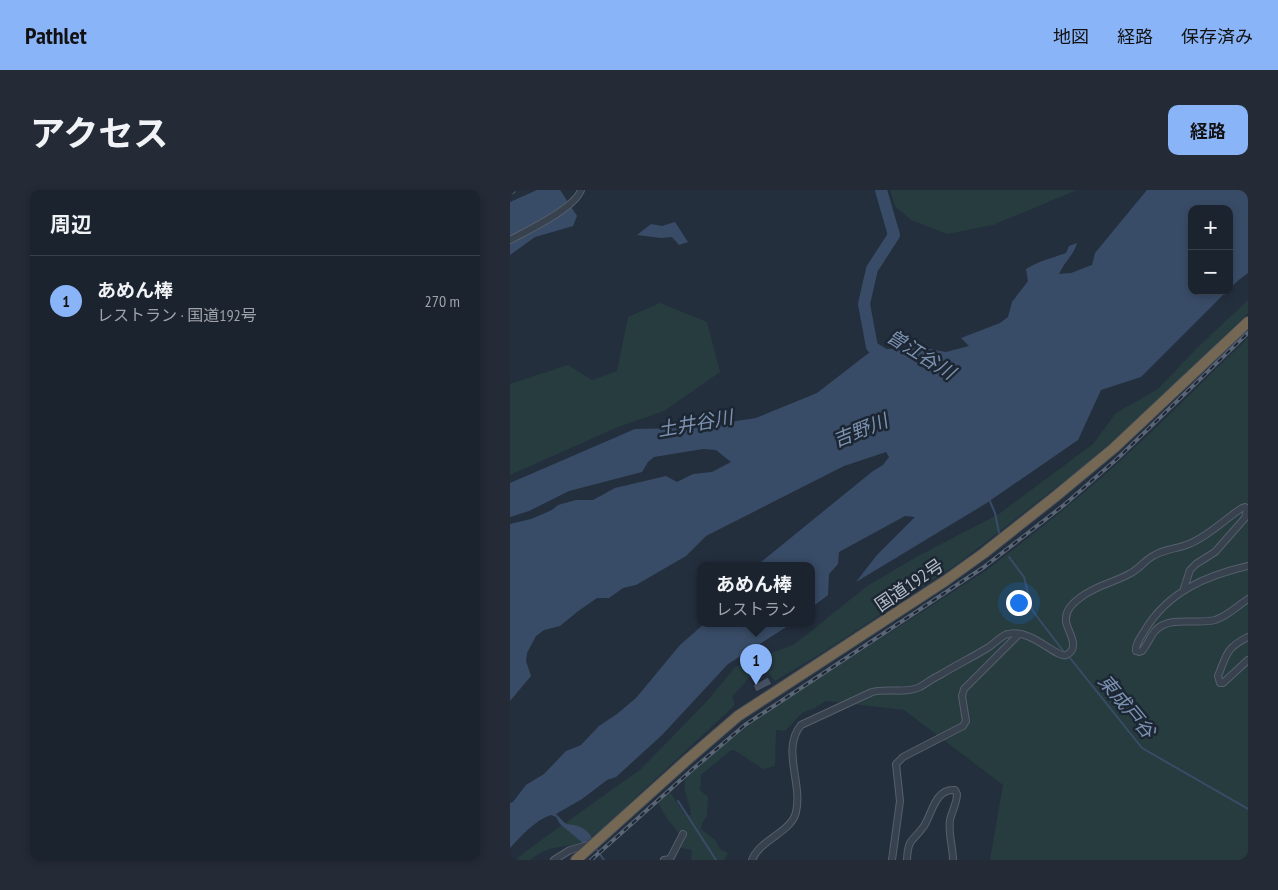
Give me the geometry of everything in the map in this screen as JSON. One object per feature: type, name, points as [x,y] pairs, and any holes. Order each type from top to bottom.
[{"type":"highway","name":"国道192号","points":[[576,860],[713,736],[738,716],[945,581],[1056,496],[1114,448],[1248,322]]},
{"type":"street","points":[[510,240],[562,210],[579,195],[581,190]]},
{"type":"street","points":[[752,860],[756,852],[796,816],[798,803],[793,744],[796,732],[801,725],[872,692],[918,688],[1008,634],[1019,634],[1039,640],[1059,655],[1069,654],[1073,642],[1067,626],[1066,615],[1070,607],[1080,597],[1095,588],[1118,580],[1135,571],[1152,556],[1194,542],[1245,507],[1247,509],[1245,518],[1215,552],[1190,570],[1184,588],[1178,595],[1165,603],[1155,615],[1135,649],[1139,652],[1142,651],[1156,630],[1163,625],[1178,622],[1203,623],[1217,620],[1248,599]]},
{"type":"street","points":[[1184,588],[1248,566]]},
{"type":"street","points":[[892,860],[900,801],[896,764],[903,757],[963,726],[966,721],[962,696],[964,689],[1019,634]]},
{"type":"street","points":[[1248,637],[1234,644],[1229,649],[1218,676],[1220,683],[1227,681],[1248,660]]},
{"type":"street","points":[[907,860],[910,842],[923,827],[937,800],[944,793],[955,790],[957,794],[950,820],[953,860]]},
{"type":"street","points":[[664,860],[670,859],[683,834]]},
{"type":"street","points":[[554,860],[570,850],[595,843]]},
{"type":"green space","points":[[890,190],[1077,190],[993,225],[947,234],[911,220],[895,206]]},
{"type":"green space","points":[[1248,300],[1248,313],[1135,422],[1072,475],[956,565],[825,651],[775,681],[769,673],[753,673],[732,697],[735,705],[605,826],[582,842],[543,851],[530,860],[516,860],[641,769],[709,699],[735,667],[795,644],[867,586],[918,556],[999,514],[1093,444],[1116,413],[1158,389],[1197,348]]},
{"type":"green space","points":[[660,303],[707,322],[720,372],[664,411],[618,427],[510,475],[510,384],[568,365],[592,380],[617,371],[628,317]]},
{"type":"green space","points":[[1248,338],[1248,860],[990,860],[1003,785],[904,710],[826,701],[802,713],[785,731],[776,730],[775,766],[763,769],[736,751],[731,750],[701,775],[700,790],[708,797],[707,816],[702,823],[701,829],[715,840],[720,849],[728,853],[724,860],[691,860],[692,850],[681,848],[682,843],[679,835],[658,803],[670,792],[686,816],[691,815],[684,785],[685,781],[689,775],[710,757],[768,711],[987,570],[1071,504],[1119,462]]},
{"type":"water","points":[[537,190],[560,190],[577,216],[573,226],[535,237],[510,255],[510,202]]},
{"type":"water","name":"吉野川","points":[[1147,190],[1248,190],[1248,273],[1233,285],[1233,205],[1188,205],[1188,295],[1223,295],[1141,377],[1101,390],[1078,440],[985,504],[856,582],[877,555],[915,517],[905,516],[839,552],[838,564],[829,574],[828,595],[815,605],[815,562],[761,562],[873,471],[883,465],[889,457],[886,452],[844,466],[706,536],[686,556],[636,585],[623,588],[609,598],[597,598],[560,626],[544,630],[536,636],[527,653],[526,661],[531,676],[510,701],[510,524],[531,519],[552,510],[558,505],[576,500],[593,500],[615,488],[666,476],[677,482],[693,474],[712,472],[731,462],[716,450],[703,449],[654,457],[648,462],[642,472],[569,491],[529,511],[510,517],[510,483],[635,429],[691,428],[756,418],[817,393],[870,352],[895,365],[898,359],[886,349],[924,348],[946,352],[969,346],[961,338],[1000,323],[1008,317],[1012,302],[1028,281],[1026,269],[1066,253],[1069,246],[1077,243],[1059,274],[1071,273],[1092,265],[1095,253]]},
{"type":"water","points":[[675,222],[688,242],[679,245],[672,237],[661,238],[637,235],[651,224],[662,226]]},
{"type":"water","points":[[701,627],[786,627],[728,664],[662,735],[616,777],[607,780],[582,799],[556,814],[566,824],[584,829],[592,838],[583,843],[560,824],[556,817],[551,815],[524,833],[510,848],[510,803],[513,802],[526,785],[544,774],[566,751],[581,745],[599,726],[636,698],[680,645]]},
{"type":"building","points":[[768,677],[772,684],[756,692],[753,685]]},
{"type":"waterway","name":"曽江谷川","points":[[881,190],[894,235],[872,269],[864,304],[872,347],[911,371]]},
{"type":"waterway","name":"東成戸谷","points":[[989,499],[995,513],[999,533]]},
{"type":"waterway","name":"東成戸谷","points":[[1009,557],[1024,577],[1032,610],[1064,652]]},
{"type":"waterway","name":"東成戸谷","points":[[1070,658],[1142,748],[1248,809]]},
{"type":"waterway","points":[[678,801],[716,860]]},
{"type":"waterway","points":[[597,850],[604,860]]},
{"type":"railway","points":[[591,860],[745,725],[984,567],[1064,505],[1118,458],[1248,333]]},
{"type":"place","name":"あめん棒","points":[[756,685]]},
{"type":"water label","name":"土井谷川","points":[[695,423]]}]
